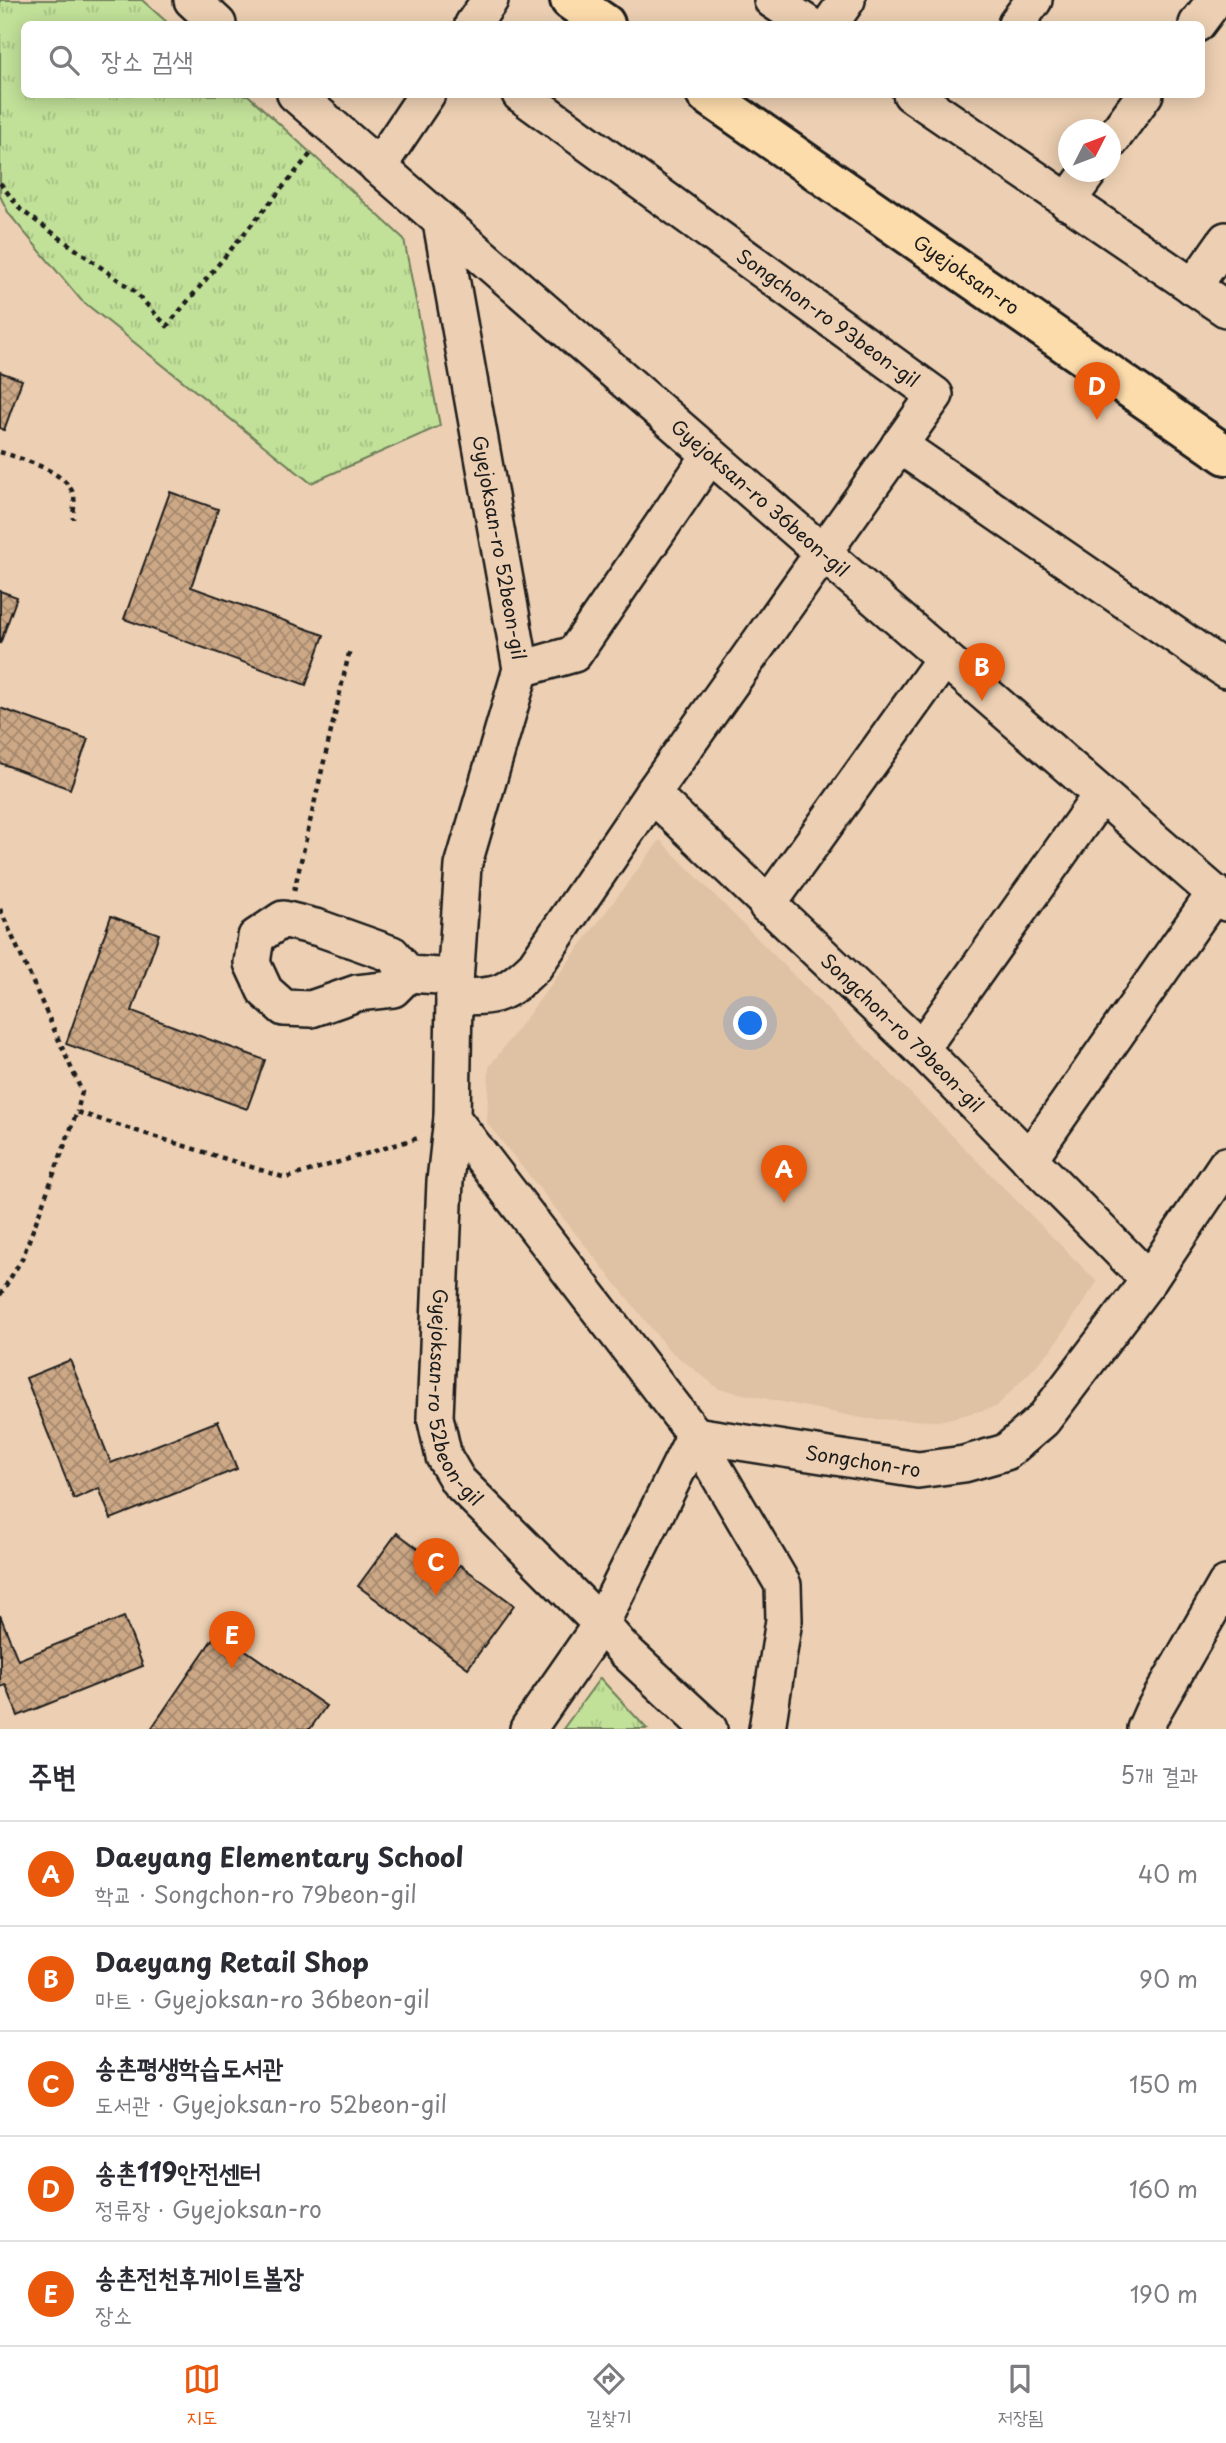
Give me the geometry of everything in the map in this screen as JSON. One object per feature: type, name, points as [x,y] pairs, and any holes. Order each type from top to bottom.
[{"type":"main road","points":[[570,0],[601,21]]},
{"type":"main road","name":"Gyejoksan-ro","points":[[712,98],[1226,455]]},
{"type":"street","points":[[192,0],[215,21]]},
{"type":"street","points":[[475,21],[490,0]]},
{"type":"street","points":[[772,0],[804,21]]},
{"type":"street","points":[[832,21],[848,0]]},
{"type":"street","points":[[1018,21],[1034,0]]},
{"type":"street","points":[[1199,21],[1215,0]]},
{"type":"street","name":"Gyejoksan-ro 36beon-gil","points":[[300,98],[1221,898]]},
{"type":"street","points":[[379,167],[424,98]]},
{"type":"street","name":"Songchon-ro 93beon-gil","points":[[526,98],[935,395],[899,445]]},
{"type":"street","points":[[925,98],[953,106],[1067,202],[1226,309]]},
{"type":"street","points":[[1121,128],[1143,98]]},
{"type":"street","points":[[1067,202],[1082,182]]},
{"type":"street","name":"Gyejoksan-ro 52beon-gil","points":[[441,222],[521,669],[463,866],[455,987],[452,1118],[444,1181],[435,1417],[444,1457],[457,1481],[623,1649],[709,1729]]},
{"type":"street","points":[[1193,287],[1226,240]]},
{"type":"street","points":[[408,974],[491,997],[517,983],[535,966],[652,794],[899,445],[1226,670]]},
{"type":"street","points":[[521,669],[574,654],[710,455]]},
{"type":"street","points":[[767,905],[944,659]]},
{"type":"street","name":"Songchon-ro 79beon-gil","points":[[652,794],[921,1049],[1149,1280]]},
{"type":"street","points":[[921,1049],[1101,795]]},
{"type":"street","points":[[1029,1159],[1221,898]]},
{"type":"street","points":[[452,1118],[695,1435],[783,1585],[784,1620],[767,1729]]},
{"type":"street","name":"Songchon-ro","points":[[695,1435],[918,1470],[964,1464],[1006,1452],[1043,1420],[1149,1280],[1226,1165]]},
{"type":"street","points":[[528,1729],[601,1624],[695,1435]]},
{"type":"street","points":[[1145,1729],[1226,1584]]},
{"type":"path","points":[[0,183],[21,210],[134,291],[167,326],[315,148]]},
{"type":"path","points":[[0,452],[58,475],[74,495],[74,519]]},
{"type":"path","points":[[292,898],[349,649]]},
{"type":"path","points":[[0,909],[82,1092],[22,1259],[0,1294]]},
{"type":"path","points":[[77,1112],[286,1178],[421,1137]]},
{"type":"shaded area","points":[[660,840],[1097,1282],[1052,1349],[996,1407],[939,1421],[866,1419],[719,1389],[668,1349],[487,1123],[489,1067]]},
{"type":"green space","points":[[0,0],[142,0],[166,21],[21,21],[21,98],[251,98],[404,239],[440,426],[311,483],[81,300],[9,214],[0,196]]},
{"type":"green space","points":[[600,1678],[647,1729],[563,1729]]},
{"type":"building","points":[[0,372],[22,380],[4,430],[0,428]]},
{"type":"building","points":[[170,492],[218,509],[191,587],[324,635],[306,685],[124,619]]},
{"type":"building","points":[[0,591],[17,597],[0,644]]},
{"type":"building","points":[[0,708],[88,739],[70,789],[0,763]]},
{"type":"building","points":[[111,916],[159,934],[132,1011],[265,1060],[247,1109],[66,1044]]},
{"type":"building","points":[[70,1360],[111,1463],[218,1421],[237,1469],[111,1519],[99,1488],[74,1499],[26,1378]]},
{"type":"building","points":[[397,1533],[453,1574],[460,1565],[514,1605],[468,1668],[358,1586]]},
{"type":"building","points":[[0,1615],[18,1660],[124,1617],[143,1666],[18,1716],[6,1685],[0,1687]]},
{"type":"building","points":[[218,1631],[326,1706],[310,1729],[151,1729]]},
{"type":"place","name":"송촌119안전센터","points":[[1097,420]]},
{"type":"place","name":"Daeyang Retail Shop","points":[[982,701]]},
{"type":"place","name":"Daeyang Elementary School","points":[[784,1203]]},
{"type":"place","name":"송촌평생학습도서관","points":[[436,1596]]},
{"type":"place","name":"송촌전천후게이트볼장","points":[[232,1669]]}]
